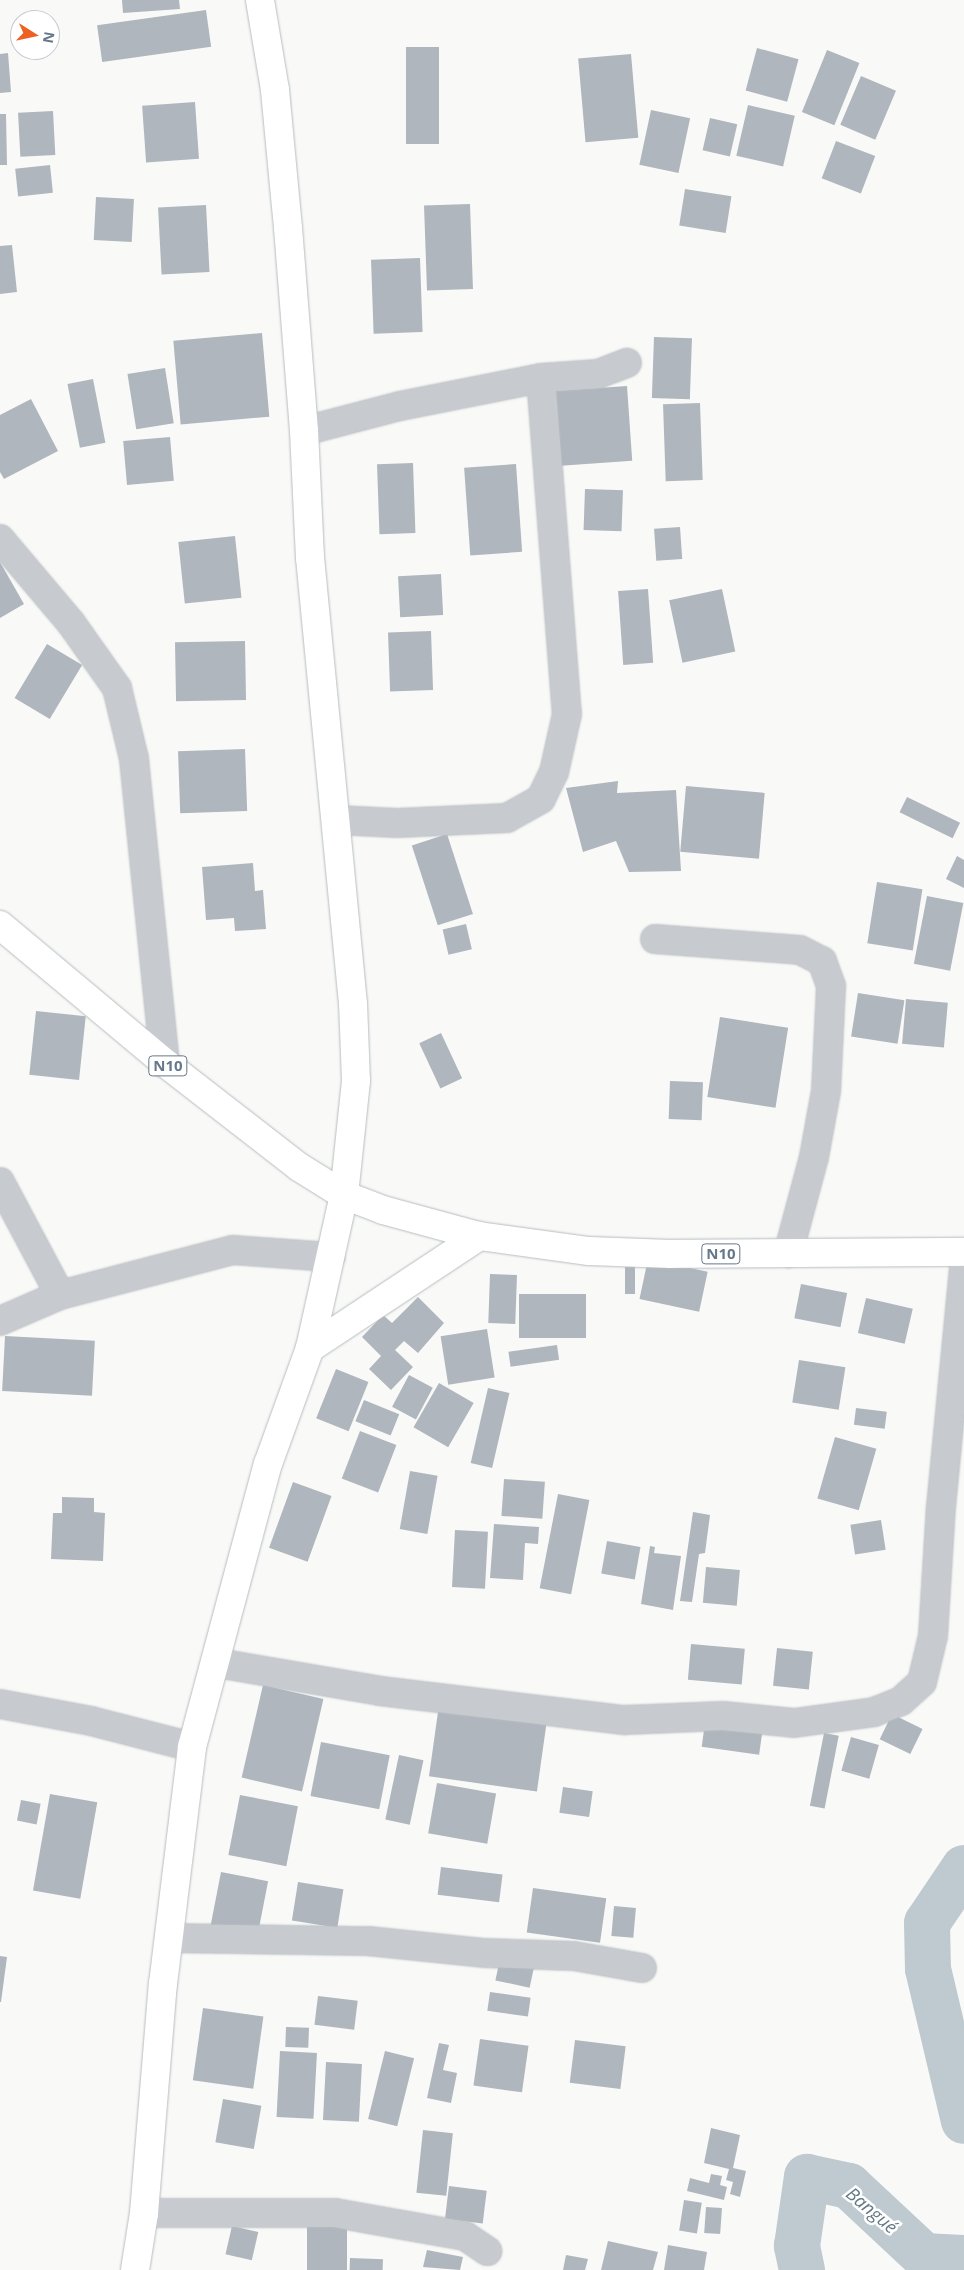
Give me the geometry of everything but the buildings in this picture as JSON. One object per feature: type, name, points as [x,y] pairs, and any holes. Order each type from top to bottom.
[{"type":"main road","points":[[135,2270],[144,2213],[169,1938],[192,1747],[217,1663],[268,1464],[310,1348],[344,1196],[356,1081],[353,1004],[310,558],[304,431],[275,90],[260,0]]},
{"type":"main road","name":"N10","points":[[0,925],[165,1063],[299,1167],[344,1196],[420,1222],[479,1236],[589,1251],[788,1254],[964,1252]]},
{"type":"main road","points":[[310,1348],[479,1236]]},
{"type":"street","points":[[304,431],[400,406],[541,378],[598,374],[627,363]]},
{"type":"street","points":[[336,820],[397,822],[508,818],[542,799],[554,772],[567,714],[541,378]]},
{"type":"street","points":[[0,539],[71,623],[117,688],[134,758],[165,1063]]},
{"type":"street","points":[[654,939],[800,950],[822,961],[831,986],[826,1091],[814,1157],[788,1254]]},
{"type":"street","points":[[0,1182],[60,1295]]},
{"type":"street","points":[[0,1321],[60,1295],[233,1250],[331,1257]]},
{"type":"street","points":[[217,1663],[380,1691],[624,1720],[723,1716],[794,1723],[874,1712],[901,1701],[922,1682],[933,1636],[940,1507],[964,1269]]},
{"type":"street","points":[[0,1704],[91,1720],[192,1747]]},
{"type":"street","points":[[169,1938],[368,1941],[484,1952],[574,1956],[642,1968]]},
{"type":"street","points":[[144,2213],[335,2213],[465,2236],[487,2252]]},
{"type":"waterway","name":"Bangué","points":[[964,1868],[927,1923],[928,1969],[964,2121]]},
{"type":"waterway","name":"Bangué","points":[[802,2270],[797,2246],[807,2177],[849,2186],[924,2256],[964,2258]]}]
